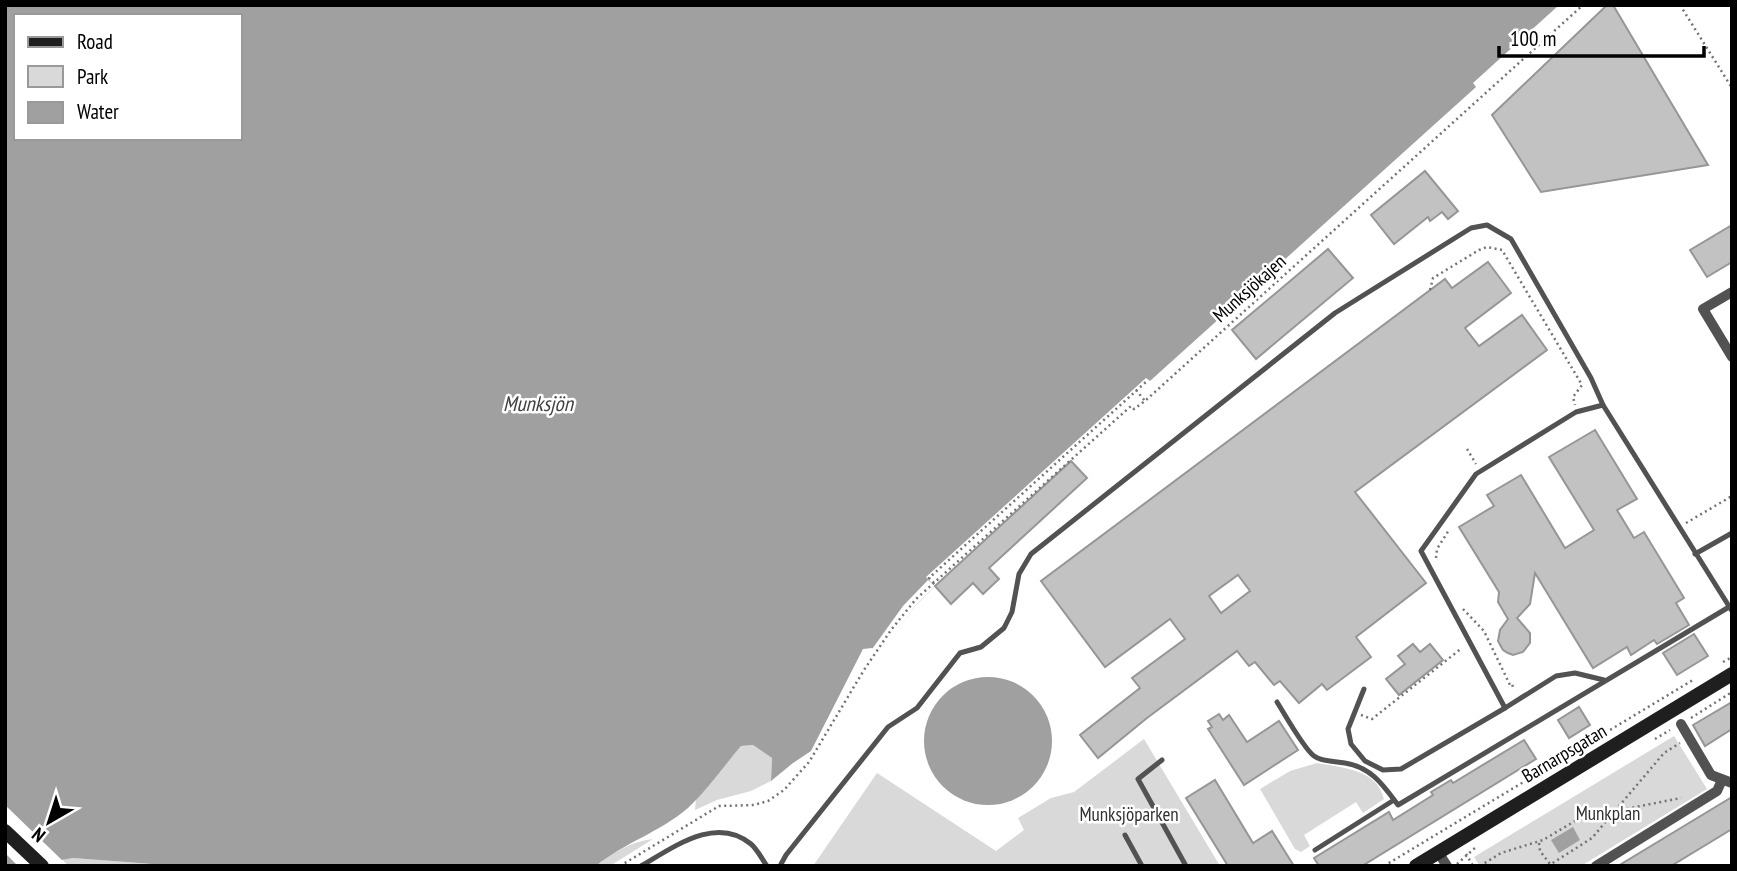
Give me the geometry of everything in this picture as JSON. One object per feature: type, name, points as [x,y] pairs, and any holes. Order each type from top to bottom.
[{"type":"main road","name":"Barnarpsgatan","points":[[1429,860],[1732,674]]},
{"type":"main road","points":[[5,831],[41,866]]},
{"type":"street","points":[[1732,292],[1703,309],[1732,357]]},
{"type":"street","points":[[1596,866],[1717,791],[1727,781],[1711,775],[1681,724]]},
{"type":"street","points":[[1429,860],[1447,866]]},
{"type":"lane","points":[[780,866],[888,727],[917,708],[960,653],[981,647],[1004,628],[1012,612],[1018,574],[1031,554],[1335,313],[1471,228],[1487,225],[1511,239],[1591,377],[1603,405],[1695,554],[1730,605],[1398,805],[1368,770],[1313,755],[1277,702]]},
{"type":"lane","points":[[1504,708],[1421,551],[1476,474],[1576,412],[1603,405]]},
{"type":"lane","points":[[1695,554],[1732,533]]},
{"type":"lane","points":[[1364,690],[1348,729],[1351,744],[1365,761],[1383,770],[1401,769],[1556,676],[1575,673],[1605,680]]},
{"type":"lane","points":[[1162,760],[1138,779],[1186,866]]},
{"type":"lane","points":[[1315,850],[1394,800]]},
{"type":"lane","points":[[642,866],[690,838],[714,831],[734,833],[753,845],[767,866]]},
{"type":"lane","points":[[1125,835],[1142,866]]},
{"type":"path","name":"Munksjökajen","points":[[933,583],[1131,406],[1135,409],[1145,401],[1583,5]]},
{"type":"path","points":[[1681,5],[1732,88]]},
{"type":"path","points":[[1430,290],[1433,278],[1479,250],[1487,247],[1502,250],[1582,385],[1573,397],[1576,412]]},
{"type":"path","points":[[620,866],[719,806],[754,805],[768,801],[796,779],[822,743],[864,670],[891,630],[933,583],[929,578],[1147,380]]},
{"type":"path","points":[[1136,390],[1145,401]]},
{"type":"path","points":[[1679,527],[1732,496]]},
{"type":"path","points":[[1435,562],[1437,549],[1452,526]]},
{"type":"path","points":[[1463,609],[1484,631],[1519,699]]},
{"type":"path","points":[[1354,712],[1372,719],[1484,631]]},
{"type":"path","points":[[1720,664],[1732,657]]},
{"type":"path","points":[[1384,866],[1696,678]]},
{"type":"path","points":[[1538,842],[1549,865],[1592,838],[1664,753],[1689,737]]},
{"type":"path","points":[[1480,866],[1501,853],[1538,842],[1580,818],[1694,795],[1699,802]]},
{"type":"path","points":[[1466,854],[1473,866]]},
{"type":"green space","name":"Munkplan","points":[[1674,736],[1707,789],[1581,866],[1480,866],[1474,857]]},
{"type":"green space","name":"Munksjöparken","points":[[1144,739],[1220,866],[813,866],[877,773],[996,851],[1024,830],[1018,818],[1051,798],[1074,792]]},
{"type":"green space","points":[[753,745],[772,758],[771,781],[751,791],[717,800],[695,810],[696,798],[741,746]]},
{"type":"green space","points":[[1317,763],[1367,776],[1380,789],[1384,799],[1363,813],[1356,802],[1304,835],[1310,846],[1301,852],[1295,849],[1260,789],[1290,771]]},
{"type":"green space","points":[[653,839],[610,866],[596,866],[623,848]]},
{"type":"green space","points":[[62,859],[178,866],[68,866]]},
{"type":"water","name":"Munksjön","points":[[5,5],[1559,5],[1473,83],[1476,87],[1150,381],[1146,378],[926,577],[935,586],[915,606],[881,652],[872,648],[863,649],[811,751],[771,781],[772,758],[753,745],[741,746],[688,808],[596,866],[178,866],[73,858],[25,866],[5,866]]},
{"type":"water","points":[[988,677],[1012,682],[1033,696],[1047,717],[1052,741],[1047,765],[1033,786],[1012,800],[988,805],[964,800],[943,786],[929,765],[924,741],[929,717],[943,696],[964,682]]},
{"type":"water","points":[[1573,827],[1580,840],[1559,853],[1551,840]]},
{"type":"pier","points":[[928,580],[935,586],[915,606],[880,655],[870,652],[903,606]]},
{"type":"pier","points":[[5,805],[65,863],[18,866],[5,853]]},
{"type":"building","points":[[1607,5],[1613,5],[1708,165],[1541,192],[1492,115]]},
{"type":"building","points":[[1425,171],[1458,211],[1448,219],[1442,212],[1430,221],[1428,217],[1394,244],[1371,215]]},
{"type":"building","points":[[1732,225],[1732,262],[1707,277],[1690,250]]},
{"type":"building","points":[[1328,249],[1353,278],[1256,359],[1232,330]]},
{"type":"building","points":[[1488,262],[1511,293],[1465,328],[1479,346],[1522,315],[1547,350],[1355,492],[1426,583],[1356,637],[1371,657],[1327,690],[1322,684],[1299,703],[1280,681],[1274,685],[1255,662],[1249,666],[1237,651],[1098,758],[1080,735],[1140,688],[1132,678],[1185,639],[1170,619],[1105,667],[1041,581],[1445,279],[1452,288]],"holes":[[[1238,575],[1250,591],[1221,613],[1209,596]]]},
{"type":"building","points":[[1595,430],[1637,499],[1617,510],[1634,538],[1644,532],[1684,598],[1676,603],[1689,625],[1657,644],[1654,640],[1631,655],[1627,647],[1593,668],[1535,573],[1530,604],[1517,618],[1530,633],[1530,643],[1523,652],[1513,655],[1503,650],[1498,641],[1500,630],[1508,619],[1498,602],[1499,592],[1459,527],[1494,506],[1487,495],[1521,475],[1565,548],[1594,530],[1549,457]]},
{"type":"building","points":[[1071,461],[1087,478],[989,568],[999,579],[983,594],[973,583],[951,604],[935,586]]},
{"type":"building","points":[[1694,634],[1708,656],[1677,675],[1663,653]]},
{"type":"building","points":[[1413,644],[1420,652],[1430,644],[1443,660],[1399,695],[1386,679],[1405,664],[1398,656]]},
{"type":"building","points":[[1732,702],[1732,729],[1705,746],[1693,725]]},
{"type":"building","points":[[1579,707],[1590,725],[1569,738],[1558,720]]},
{"type":"building","points":[[1219,714],[1223,720],[1229,715],[1247,742],[1279,721],[1298,750],[1244,785],[1208,729],[1212,727],[1208,721]]},
{"type":"building","points":[[1524,740],[1536,759],[1362,866],[1319,866],[1314,858],[1389,812],[1393,820],[1433,795],[1431,792],[1451,780],[1453,783]]},
{"type":"building","points":[[1215,780],[1253,843],[1272,831],[1294,866],[1228,866],[1186,798]]},
{"type":"building","points":[[1732,797],[1732,829],[1671,866],[1618,866]]}]
